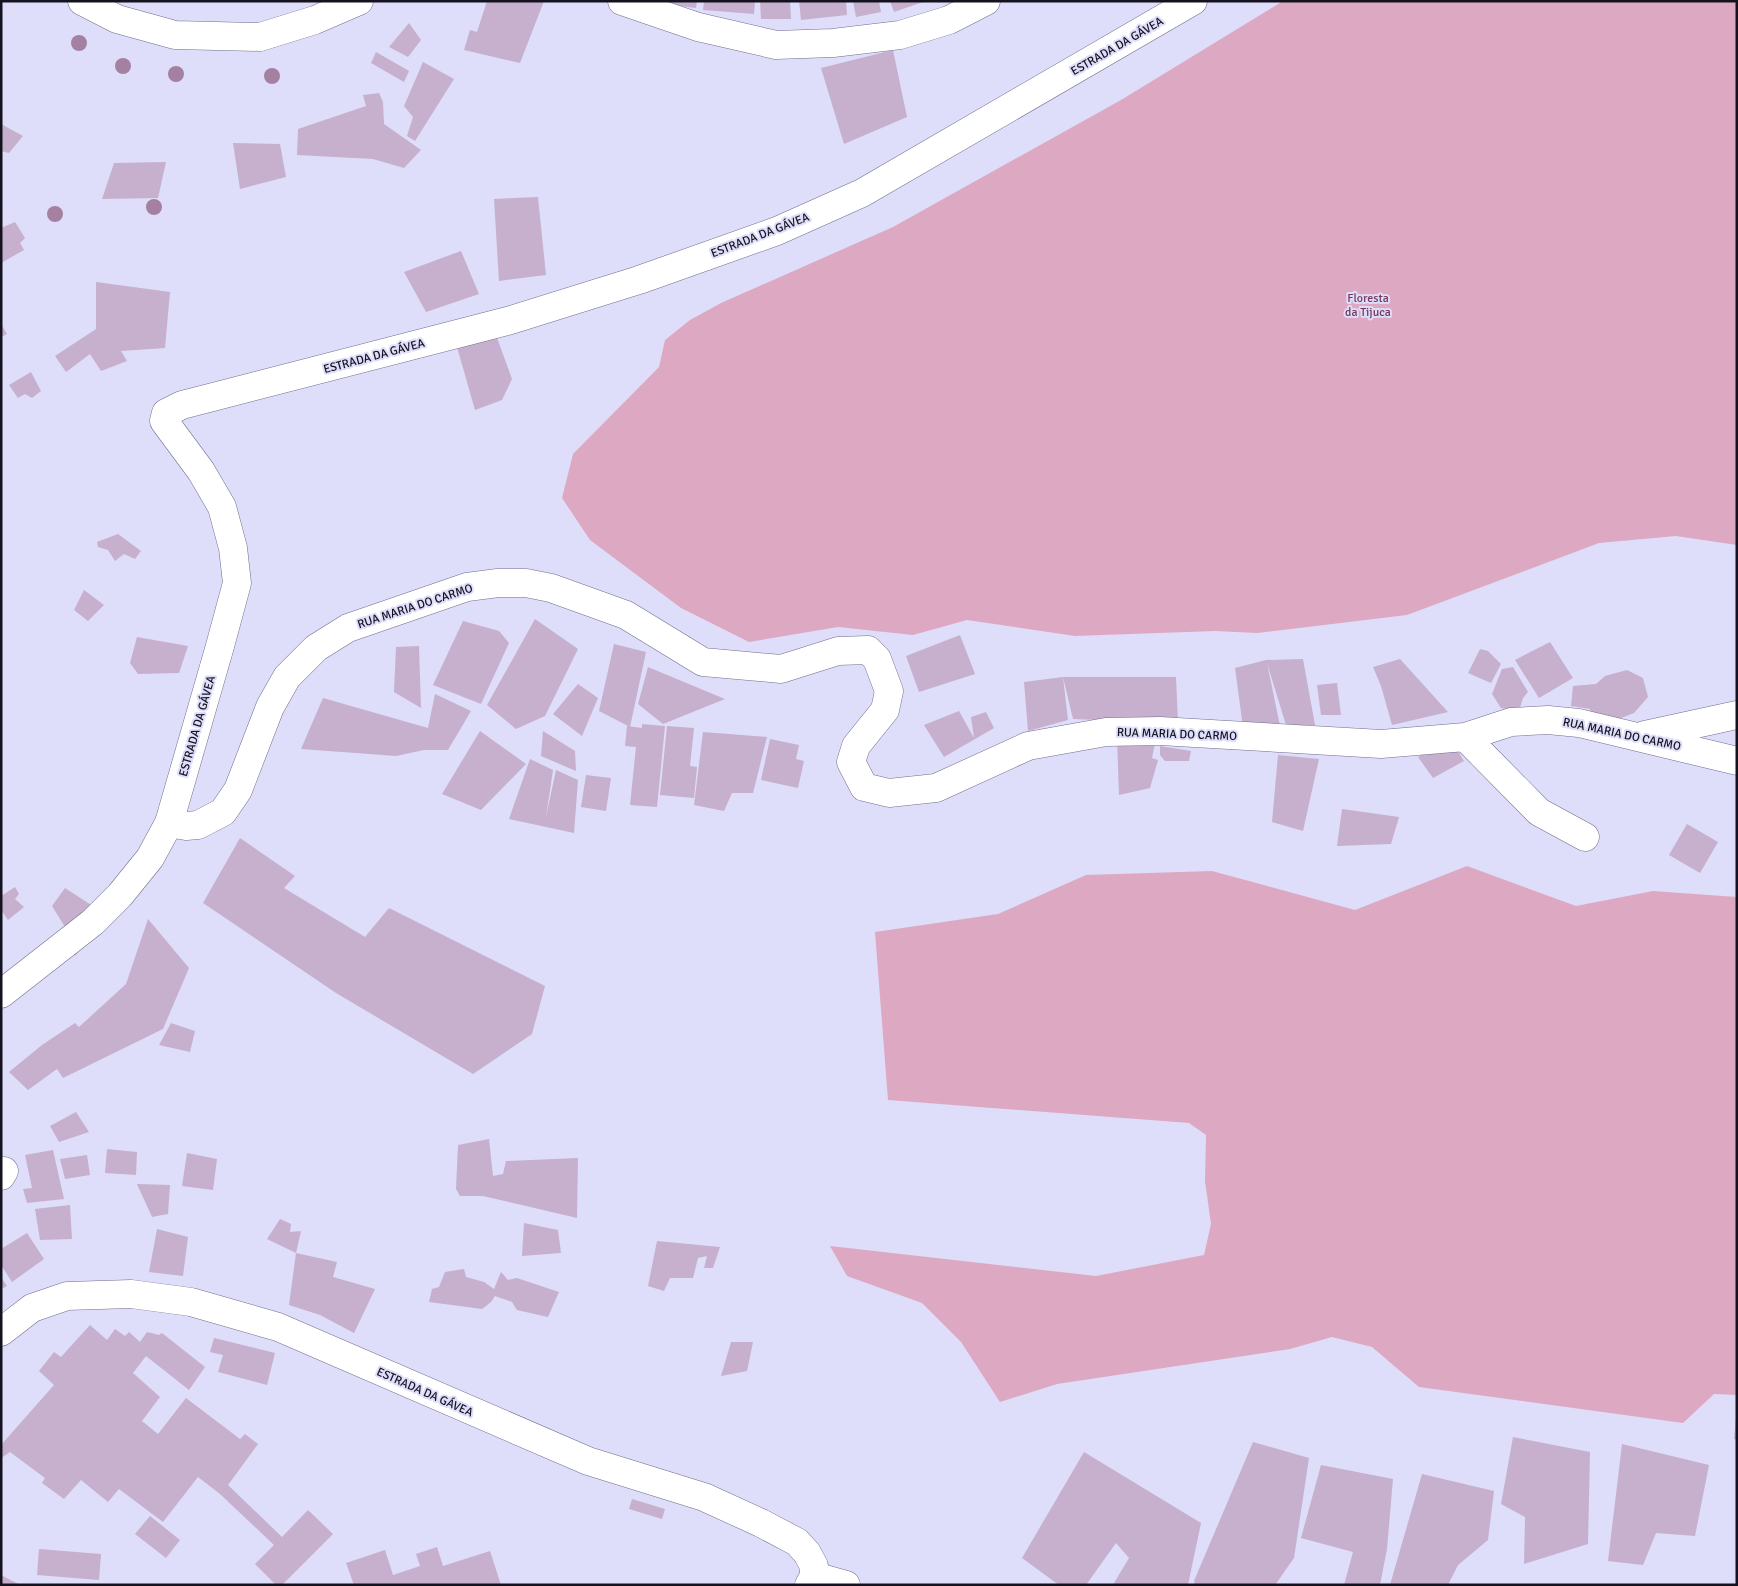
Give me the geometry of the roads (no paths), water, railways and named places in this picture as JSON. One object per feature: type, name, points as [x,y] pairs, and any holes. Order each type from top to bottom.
[{"type":"street","points":[[82,1],[117,19],[175,35],[260,37],[315,20],[358,1]]},
{"type":"street","points":[[622,1],[698,27],[776,45],[833,43],[900,35],[949,20],[986,1]]},
{"type":"street","name":"ESTRADA DA GÁVEA","points":[[1,994],[86,928],[120,895],[150,858],[169,823],[237,583],[233,548],[222,507],[201,471],[167,425],[164,417],[166,413],[182,405],[511,320],[639,280],[776,231],[862,193],[1193,1]]},
{"type":"street","name":"RUA MARIA DO CARMO","points":[[169,823],[186,826],[198,825],[223,812],[238,790],[270,707],[287,677],[316,648],[348,628],[380,616],[467,587],[498,582],[526,583],[551,588],[626,615],[703,662],[781,669],[838,651],[868,650],[877,659],[889,692],[885,710],[856,746],[851,762],[864,787],[889,793],[936,788],[1028,746],[1106,732],[1160,731],[1381,744],[1465,737],[1511,722],[1548,720],[1579,723],[1639,736],[1737,761]]},
{"type":"street","points":[[1639,736],[1737,715]]},
{"type":"street","points":[[1465,737],[1539,812],[1585,837]]},
{"type":"street","name":"ESTRADA DA GÁVEA","points":[[1,1332],[32,1308],[67,1296],[131,1294],[191,1302],[278,1327],[588,1462],[704,1497],[761,1523],[797,1542],[807,1553],[814,1566],[812,1580]]},
{"type":"street","points":[[812,1580],[846,1585]]},
{"type":"park label","name":"Floresta da Tijuca","points":[[1368,305]]}]
